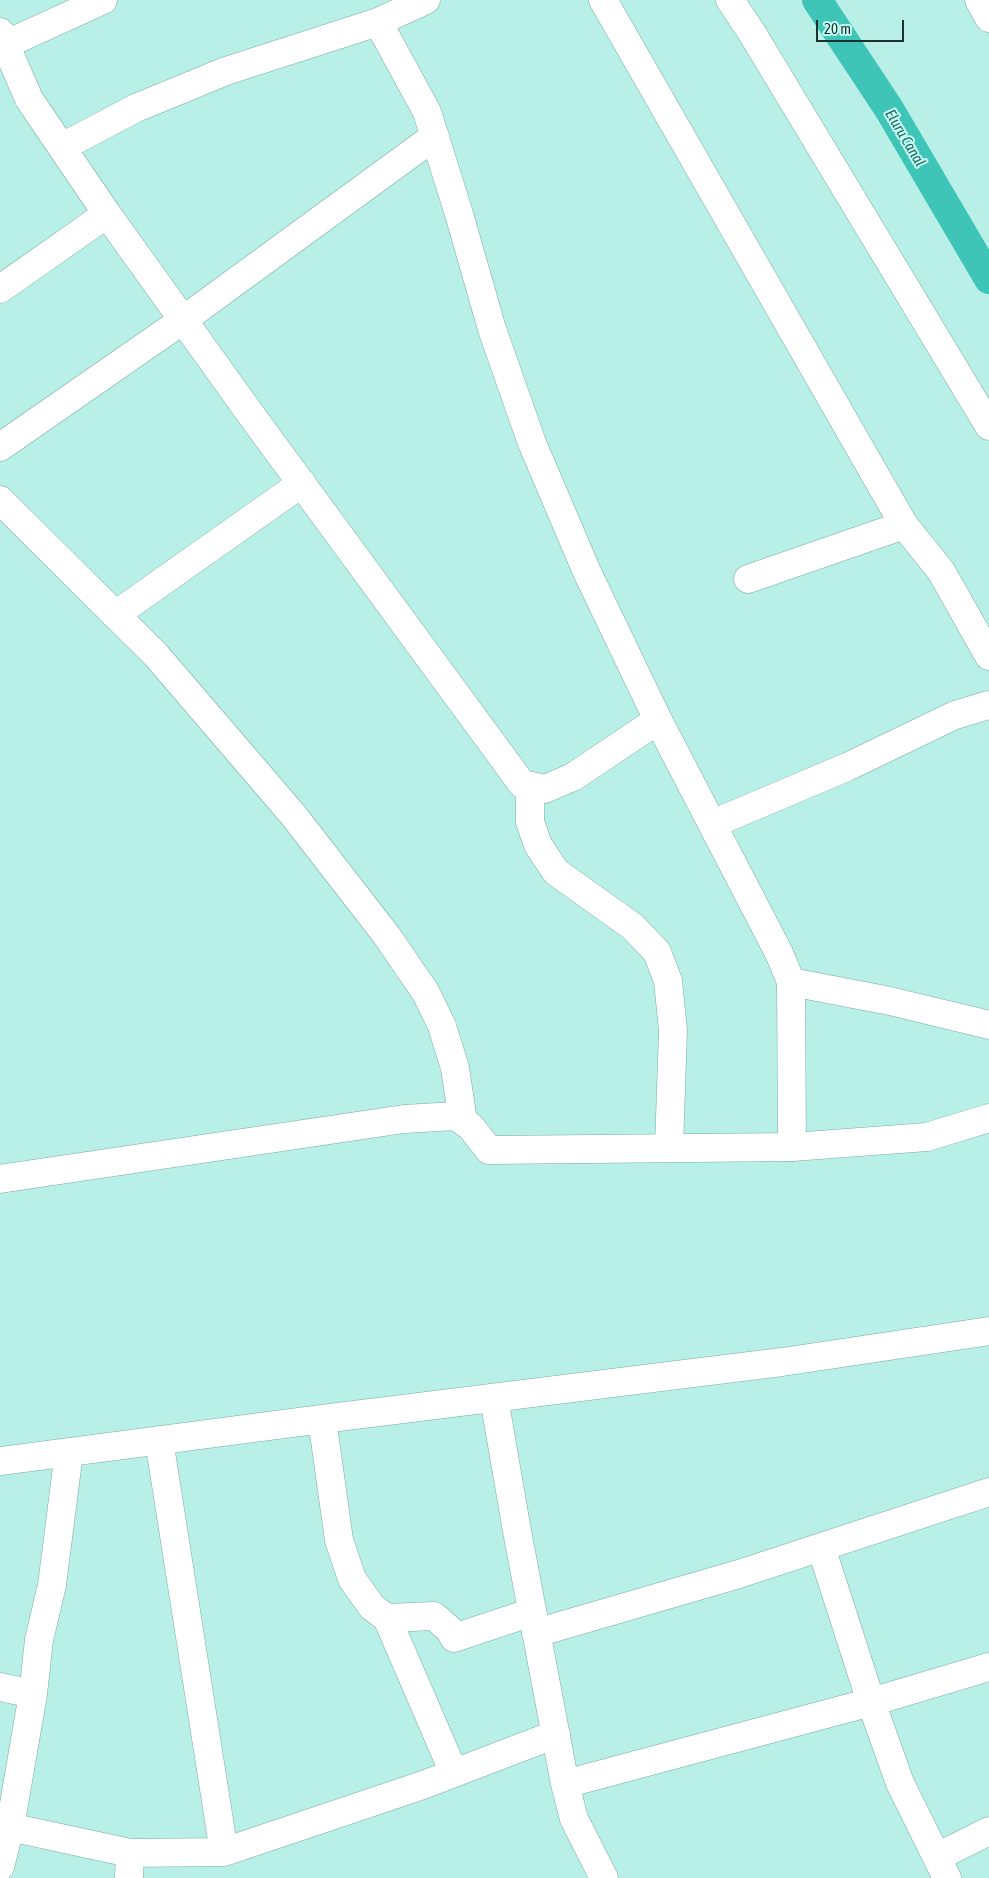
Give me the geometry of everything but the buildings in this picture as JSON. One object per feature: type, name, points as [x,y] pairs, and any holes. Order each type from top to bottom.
[{"type":"street","points":[[103,0],[2,41],[30,99],[107,214],[183,320],[522,784],[545,789],[573,777],[658,720]]},
{"type":"street","points":[[62,147],[136,108],[226,71],[378,22],[426,0]]},
{"type":"street","points":[[603,0],[904,525],[941,571],[989,656]]},
{"type":"street","points":[[730,0],[757,41],[989,426]]},
{"type":"street","points":[[979,0],[989,18]]},
{"type":"street","points":[[378,22],[427,112],[492,329],[532,444],[587,572],[658,720],[791,982],[792,1147]]},
{"type":"street","points":[[0,447],[183,320],[435,136]]},
{"type":"street","points":[[0,289],[107,214]]},
{"type":"street","points":[[115,615],[302,484]]},
{"type":"street","points":[[0,500],[156,655],[294,816],[386,936],[421,985],[442,1026],[455,1068],[463,1121]]},
{"type":"street","points":[[748,579],[904,525]]},
{"type":"street","points":[[712,824],[847,767],[955,716],[989,705]]},
{"type":"street","points":[[530,786],[530,822],[538,845],[556,872],[632,926],[657,952],[668,981],[673,1030],[669,1148]]},
{"type":"street","points":[[791,982],[890,1001],[989,1025]]},
{"type":"street","points":[[0,1178],[404,1119],[456,1116],[471,1127],[490,1150],[792,1147],[927,1137],[989,1118]]},
{"type":"street","points":[[0,1461],[322,1418],[782,1362],[989,1331]]},
{"type":"street","points":[[494,1398],[565,1784],[574,1819],[604,1878]]},
{"type":"street","points":[[322,1418],[339,1540],[352,1580],[372,1607],[387,1618],[453,1771]]},
{"type":"street","points":[[159,1440],[224,1852]]},
{"type":"street","points":[[0,1866],[5,1826],[34,1694],[39,1640],[52,1585],[69,1452]]},
{"type":"street","points":[[387,1618],[434,1616],[450,1630],[454,1638],[534,1622],[739,1574],[989,1492]]},
{"type":"street","points":[[821,1547],[871,1702],[900,1783],[942,1868],[989,1831]]},
{"type":"street","points":[[565,1784],[871,1702],[989,1667]]},
{"type":"street","points":[[0,1687],[34,1694]]},
{"type":"street","points":[[5,1826],[130,1866],[224,1852],[423,1785],[453,1771],[556,1734]]},
{"type":"waterway","name":"Eluru Canal","points":[[817,0],[889,109],[989,279]]}]
